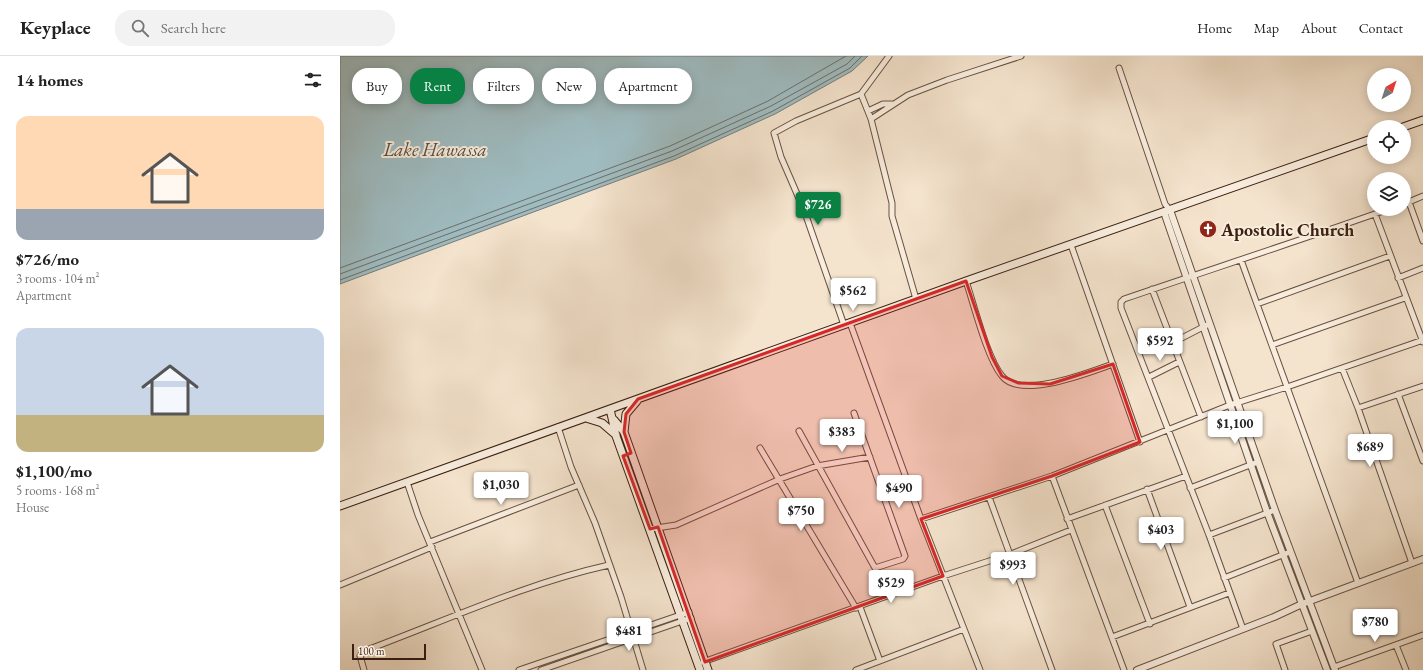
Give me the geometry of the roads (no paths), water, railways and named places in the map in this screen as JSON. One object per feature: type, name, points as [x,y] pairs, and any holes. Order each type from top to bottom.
[{"type":"main road","points":[[1411,124],[1423,120]]},
{"type":"main road","points":[[340,506],[966,281],[1367,140]]},
{"type":"main road","points":[[624,432],[626,414],[638,399]]},
{"type":"main road","points":[[610,409],[614,420],[616,436],[682,617],[701,665],[708,670]]},
{"type":"main road","points":[[586,418],[602,423],[616,436]]},
{"type":"main road","points":[[614,420],[624,432],[690,615],[701,665]]},
{"type":"main road","points":[[623,456],[631,453]]},
{"type":"street","points":[[889,56],[861,94],[796,121],[774,133],[781,157],[804,210],[980,670]]},
{"type":"street","points":[[871,119],[908,95],[930,86],[1020,56]]},
{"type":"street","points":[[1119,68],[1206,325],[1230,405],[1274,510],[1287,554],[1305,603],[1334,668],[1423,635]]},
{"type":"street","points":[[861,94],[871,119],[892,203],[892,216],[916,299]]},
{"type":"street","points":[[868,111],[883,104],[893,104]]},
{"type":"street","points":[[1411,201],[1423,196]]},
{"type":"street","points":[[1411,214],[1423,241]]},
{"type":"street","points":[[1242,629],[1209,535],[1120,305],[1124,299],[1369,216]]},
{"type":"street","points":[[921,519],[1052,476],[1201,418],[1230,405],[1423,341],[1405,298],[1376,216]]},
{"type":"street","points":[[1071,245],[1140,442]]},
{"type":"street","points":[[1258,304],[1390,256]]},
{"type":"street","points":[[1241,260],[1358,583]]},
{"type":"street","points":[[1398,278],[1423,268]]},
{"type":"street","points":[[966,281],[992,357],[1002,376],[1009,381],[1035,386],[1050,384],[1113,364]]},
{"type":"street","points":[[1152,289],[1201,418]]},
{"type":"street","points":[[1272,345],[1405,298]]},
{"type":"street","points":[[1172,343],[1206,325]]},
{"type":"street","points":[[1206,325],[1238,403],[1267,512],[1287,554]]},
{"type":"street","points":[[1149,377],[1179,362]]},
{"type":"street","points":[[1342,368],[1358,408],[1412,563]]},
{"type":"street","points":[[1358,408],[1423,386]]},
{"type":"street","points":[[1398,394],[1423,461]]},
{"type":"street","points":[[854,413],[905,556],[903,559],[875,568]]},
{"type":"street","points":[[558,427],[579,485],[595,523],[634,637],[643,670]]},
{"type":"street","points":[[799,431],[890,595]]},
{"type":"street","points":[[760,448],[858,608],[880,661]]},
{"type":"street","points":[[650,529],[676,524],[780,479],[818,466],[870,457]]},
{"type":"street","points":[[1190,488],[1254,463]]},
{"type":"street","points":[[1052,476],[1124,670]]},
{"type":"street","points":[[1067,519],[1186,476]]},
{"type":"street","points":[[407,482],[482,670]]},
{"type":"street","points":[[340,584],[431,544],[579,485]]},
{"type":"street","points":[[1147,489],[1190,608]]},
{"type":"street","points":[[989,497],[1052,670]]},
{"type":"street","points":[[1105,505],[1150,624]]},
{"type":"street","points":[[1209,535],[1274,510]]},
{"type":"street","points":[[701,665],[890,595],[1010,554],[1071,530]]},
{"type":"street","points":[[1224,578],[1287,554]]},
{"type":"street","points":[[1137,670],[1305,603],[1423,559]]},
{"type":"street","points":[[364,670],[360,656],[364,651],[460,615],[513,592],[609,565]]},
{"type":"street","points":[[1112,637],[1229,594]]},
{"type":"street","points":[[1305,603],[1312,631],[1327,670]]},
{"type":"street","points":[[519,670],[631,631],[690,615]]},
{"type":"street","points":[[541,670],[634,637],[682,617]]},
{"type":"street","points":[[856,670],[964,629]]},
{"type":"street","points":[[1285,670],[1276,644],[1312,631]]},
{"type":"street","points":[[1396,645],[1406,670]]},
{"type":"water","name":"Lake Hawassa","points":[[340,56],[868,56],[852,71],[775,114],[676,159],[340,284]]},
{"type":"place","name":"Apostolic Church","points":[[1208,229]]}]
